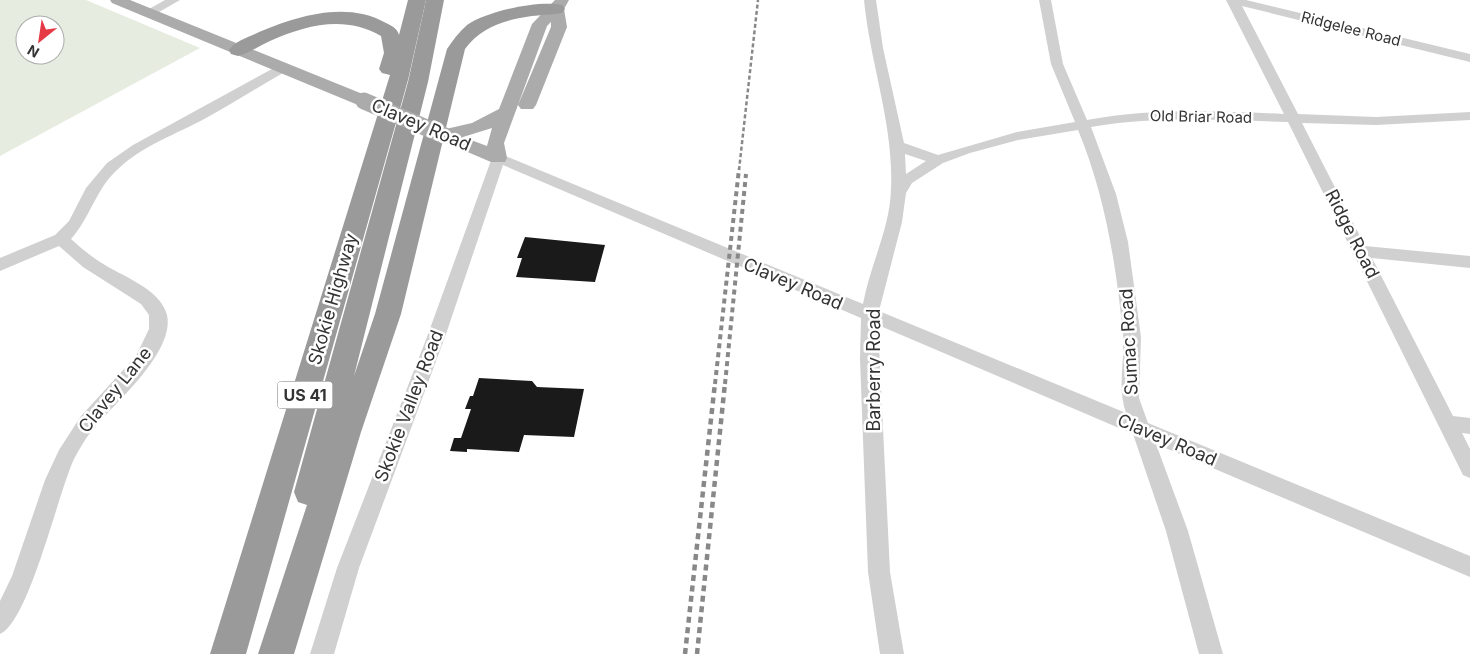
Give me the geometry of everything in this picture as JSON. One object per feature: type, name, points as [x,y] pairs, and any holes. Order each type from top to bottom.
[{"type":"highway","name":"Skokie Highway","points":[[228,654],[398,80],[417,0]]},
{"type":"highway","name":"Skokie Highway","points":[[266,654],[413,103],[435,0]]},
{"type":"highway","points":[[509,0],[558,3]]},
{"type":"highway","points":[[276,654],[346,432],[369,372],[388,314],[456,49],[461,39],[483,23],[558,3]]},
{"type":"highway","points":[[232,47],[302,4]]},
{"type":"highway","points":[[232,47],[278,27],[306,18],[341,14],[370,19],[390,33],[393,53],[353,195],[346,256]]},
{"type":"main road","name":"Clavey Road","points":[[117,0],[498,158]]},
{"type":"main road","name":"Skokie Valley Road","points":[[498,158],[496,143],[540,24],[558,3]]},
{"type":"main road","name":"Skokie Valley Road","points":[[498,158],[510,146],[559,27],[558,3]]},
{"type":"main road","points":[[278,27],[263,39],[261,44],[265,53],[282,67]]},
{"type":"main road","points":[[443,135],[476,129],[493,122],[509,110]]},
{"type":"street","points":[[148,13],[174,0]]},
{"type":"street","name":"Barberry Road","points":[[870,0],[876,49],[897,146],[899,192],[870,316],[880,590],[892,654]]},
{"type":"street","name":"Sumac Road","points":[[1045,0],[1057,64],[1108,194],[1120,242],[1132,337],[1130,398],[1176,531],[1211,654]]},
{"type":"street","name":"Ridgelee Road","points":[[1233,0],[1470,58]]},
{"type":"street","name":"Ridge Road","points":[[1233,0],[1470,469]]},
{"type":"street","points":[[0,265],[60,239],[75,224],[91,192],[112,166],[138,148],[201,116],[282,67]]},
{"type":"street","name":"Old Briar Road","points":[[899,192],[907,180],[938,160],[965,150],[1008,139],[1120,118],[1172,115],[1376,121],[1470,116]]},
{"type":"street","points":[[897,146],[938,160]]},
{"type":"street","name":"Clavey Road","points":[[498,158],[1470,567]]},
{"type":"street","name":"Skokie Valley Road","points":[[322,654],[348,568],[436,337],[498,158]]},
{"type":"street","name":"Clavey Lane","points":[[0,623],[13,603],[29,562],[55,482],[68,451],[101,405],[137,367],[152,347],[158,333],[158,315],[140,293],[89,263],[60,239]]},
{"type":"street","points":[[1360,252],[1470,262]]},
{"type":"street","points":[[1447,424],[1470,426]]},
{"type":"shaded area","points":[[0,0],[86,0],[200,48],[0,156]]},
{"type":"building","points":[[525,237],[605,245],[595,282],[516,277],[522,258],[517,258]]},
{"type":"building","points":[[479,378],[532,381],[537,387],[584,389],[574,437],[524,435],[519,452],[467,449],[467,452],[450,451],[454,438],[461,438],[471,409],[465,409],[470,396],[473,396]]},
{"type":"railway","points":[[739,170],[758,0]]},
{"type":"railway","points":[[715,384],[739,169]]},
{"type":"railway","points":[[725,384],[746,174]]},
{"type":"railway","points":[[685,654],[715,383]]},
{"type":"railway","points":[[697,654],[725,383]]}]
